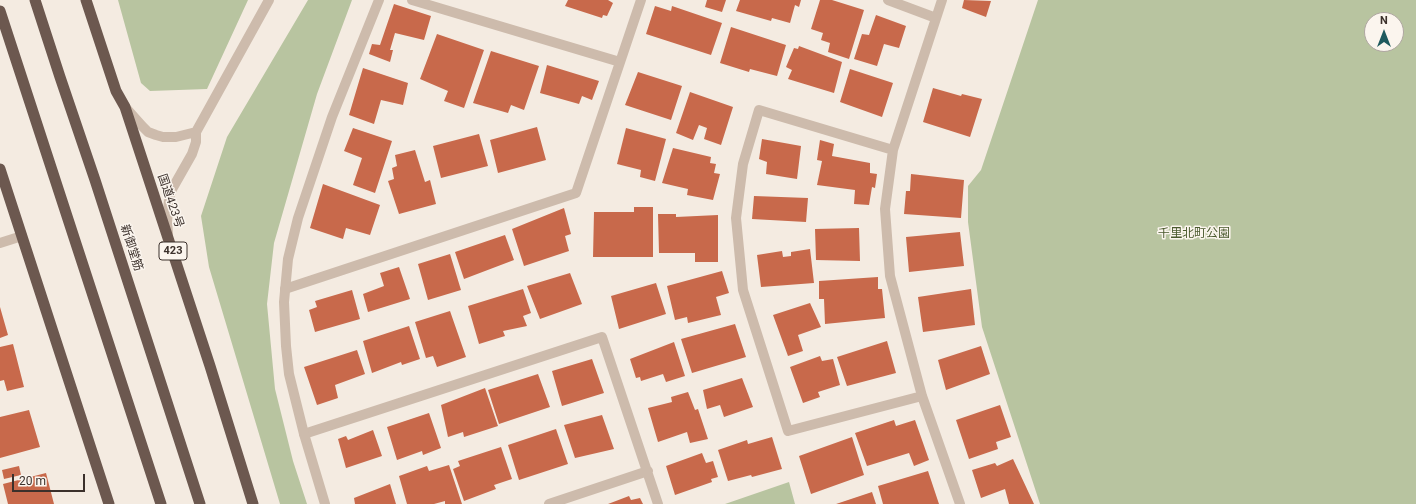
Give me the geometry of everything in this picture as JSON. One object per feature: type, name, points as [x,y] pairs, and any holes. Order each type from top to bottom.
[{"type":"highway","name":"新御堂筋","points":[[35,0],[98,187],[200,504]]},
{"type":"highway","name":"国道423号","points":[[86,0],[116,91],[125,107],[210,366],[253,504]]},
{"type":"highway","points":[[0,11],[161,504]]},
{"type":"highway","points":[[0,169],[109,504]]},
{"type":"street","points":[[168,238],[169,199],[192,154],[196,142],[196,132],[269,0]]},
{"type":"street","points":[[325,504],[304,434],[289,374],[284,318],[285,289],[290,247],[298,218],[332,116],[379,0]]},
{"type":"street","points":[[412,0],[620,62]]},
{"type":"street","points":[[285,289],[576,193],[641,0]]},
{"type":"street","points":[[888,0],[936,18]]},
{"type":"street","points":[[942,0],[893,150],[885,209],[890,276],[922,396],[960,504]]},
{"type":"street","points":[[125,107],[148,132],[163,138],[176,137],[196,132]]},
{"type":"street","points":[[893,150],[759,110],[744,164],[736,218],[743,290],[788,432],[922,396]]},
{"type":"street","points":[[0,243],[22,236]]},
{"type":"street","points":[[304,434],[602,337],[658,504]]},
{"type":"street","points":[[549,504],[648,471]]},
{"type":"green space","points":[[118,0],[248,0],[207,89],[150,91],[141,83]]},
{"type":"green space","points":[[308,0],[352,0],[317,94],[274,243],[267,304],[275,389],[293,461],[307,504],[280,504],[209,267],[201,216],[227,137]]},
{"type":"green space","name":"千里北町公園","points":[[1038,0],[1416,0],[1416,504],[1040,504],[982,327],[968,222],[968,186],[981,170]]},
{"type":"green space","points":[[789,482],[795,504],[725,504]]},
{"type":"building","points":[[568,0],[608,0],[613,3],[607,16],[603,15],[602,18],[565,6]]},
{"type":"building","points":[[707,0],[726,0],[722,12],[705,7]]},
{"type":"building","points":[[740,0],[801,0],[799,7],[795,5],[790,23],[772,18],[771,21],[736,11]]},
{"type":"building","points":[[820,0],[832,0],[864,10],[849,59],[828,52],[830,43],[821,40],[823,33],[811,29]]},
{"type":"building","points":[[964,0],[991,1],[986,17],[962,8]]},
{"type":"building","points":[[394,4],[431,16],[424,40],[395,33],[390,50],[393,50],[390,62],[369,54],[372,44],[380,45]]},
{"type":"building","points":[[655,6],[671,11],[672,6],[722,23],[711,55],[646,34]]},
{"type":"building","points":[[876,15],[906,26],[899,48],[884,44],[877,66],[854,59],[862,34],[869,35]]},
{"type":"building","points":[[731,27],[786,45],[777,76],[750,69],[749,72],[720,63]]},
{"type":"building","points":[[437,34],[484,50],[464,108],[444,101],[448,91],[420,79]]},
{"type":"building","points":[[799,46],[842,62],[834,93],[788,79],[792,70],[786,67],[794,48],[798,49]]},
{"type":"building","points":[[491,51],[539,66],[524,110],[511,105],[508,113],[473,103]]},
{"type":"building","points":[[547,65],[599,81],[592,100],[582,96],[579,104],[540,93]]},
{"type":"building","points":[[363,68],[408,83],[403,105],[381,100],[374,124],[349,115]]},
{"type":"building","points":[[850,69],[893,83],[882,117],[840,102]]},
{"type":"building","points":[[638,72],[682,86],[671,120],[625,105]]},
{"type":"building","points":[[933,88],[961,96],[962,94],[982,99],[970,137],[923,122]]},
{"type":"building","points":[[690,92],[733,107],[721,145],[704,139],[707,128],[699,125],[693,140],[676,133]]},
{"type":"building","points":[[537,127],[546,160],[498,173],[490,140]]},
{"type":"building","points":[[353,128],[392,141],[375,193],[353,185],[362,158],[344,151]]},
{"type":"building","points":[[626,128],[666,139],[655,181],[640,177],[641,170],[617,164]]},
{"type":"building","points":[[479,134],[488,166],[441,178],[433,146]]},
{"type":"building","points":[[762,139],[801,146],[797,179],[766,174],[767,162],[759,159]]},
{"type":"building","points":[[820,140],[834,144],[832,156],[870,163],[870,173],[877,174],[875,188],[872,187],[869,205],[854,204],[855,190],[817,185],[822,161],[817,160]]},
{"type":"building","points":[[673,148],[711,157],[710,163],[716,164],[714,173],[720,174],[713,200],[687,195],[688,189],[662,183]]},
{"type":"building","points":[[415,150],[425,182],[430,180],[436,204],[399,214],[388,181],[394,179],[392,168],[397,166],[395,155]]},
{"type":"building","points":[[911,174],[964,180],[961,218],[904,214],[906,191],[910,191]]},
{"type":"building","points":[[323,184],[380,205],[370,235],[346,228],[343,239],[310,228]]},
{"type":"building","points":[[754,196],[808,198],[806,222],[752,219]]},
{"type":"building","points":[[634,207],[653,207],[653,257],[593,257],[594,212],[634,212]]},
{"type":"building","points":[[564,208],[571,234],[565,236],[569,251],[524,266],[512,229]]},
{"type":"building","points":[[658,214],[676,214],[676,217],[718,215],[718,262],[695,262],[695,253],[659,253]]},
{"type":"building","points":[[859,228],[860,261],[816,260],[815,229]]},
{"type":"building","points":[[960,232],[964,266],[909,272],[906,237]]},
{"type":"building","points":[[505,235],[514,260],[464,279],[455,252]]},
{"type":"building","points":[[810,249],[814,283],[761,287],[757,255],[782,251],[783,257],[791,256],[791,252]]},
{"type":"building","points":[[450,254],[461,290],[428,300],[418,264]]},
{"type":"building","points":[[399,267],[410,299],[368,312],[363,294],[384,286],[380,273]]},
{"type":"building","points":[[722,271],[729,293],[716,297],[721,315],[688,323],[687,317],[675,320],[667,286]]},
{"type":"building","points":[[570,273],[582,304],[540,319],[527,286]]},
{"type":"building","points":[[878,277],[878,289],[882,289],[885,318],[825,324],[824,299],[819,299],[819,281]]},
{"type":"building","points":[[656,283],[666,314],[619,329],[611,296]]},
{"type":"building","points":[[523,289],[531,313],[523,316],[527,326],[503,331],[505,336],[479,344],[468,306]]},
{"type":"building","points":[[971,289],[975,325],[923,332],[918,297]]},
{"type":"building","points":[[352,290],[360,319],[315,332],[309,310],[317,307],[315,301]]},
{"type":"building","points":[[810,303],[821,327],[798,335],[803,351],[788,356],[773,315]]},
{"type":"building","points":[[0,307],[8,335],[0,338]]},
{"type":"building","points":[[450,311],[466,357],[437,367],[433,356],[426,358],[415,322]]},
{"type":"building","points":[[735,324],[746,357],[692,373],[681,339]]},
{"type":"building","points":[[409,326],[420,359],[402,365],[401,362],[372,373],[363,341]]},
{"type":"building","points":[[887,341],[896,373],[847,386],[837,357]]},
{"type":"building","points":[[674,342],[685,376],[666,382],[663,374],[641,381],[640,377],[636,378],[630,359]]},
{"type":"building","points":[[13,344],[24,387],[7,391],[4,380],[0,381],[0,347]]},
{"type":"building","points":[[981,346],[990,374],[946,390],[938,360]]},
{"type":"building","points":[[357,350],[365,374],[335,385],[338,398],[317,405],[304,367]]},
{"type":"building","points":[[820,356],[822,361],[833,359],[840,385],[818,392],[820,397],[803,403],[790,367]]},
{"type":"building","points":[[592,359],[604,393],[562,406],[552,371]]},
{"type":"building","points":[[538,374],[550,407],[499,424],[488,390]]},
{"type":"building","points":[[742,378],[753,407],[724,417],[720,405],[707,409],[703,390]]},
{"type":"building","points":[[485,388],[498,426],[464,437],[463,432],[448,437],[441,405]]},
{"type":"building","points":[[688,392],[695,410],[698,409],[708,439],[690,443],[687,432],[658,442],[648,408],[672,402],[671,397]]},
{"type":"building","points":[[1000,405],[1011,437],[996,442],[998,449],[969,459],[956,420]]},
{"type":"building","points":[[29,410],[40,447],[0,458],[0,417]]},
{"type":"building","points":[[429,413],[441,448],[423,455],[422,451],[397,460],[387,427]]},
{"type":"building","points":[[602,415],[614,449],[575,458],[564,425]]},
{"type":"building","points":[[894,420],[896,426],[915,420],[929,460],[914,466],[909,453],[867,466],[855,433]]},
{"type":"building","points":[[556,429],[568,464],[519,480],[508,445]]},
{"type":"building","points":[[373,430],[382,456],[346,468],[338,439],[346,436],[348,440]]},
{"type":"building","points":[[772,437],[782,469],[752,477],[751,475],[728,481],[718,450],[747,440],[748,444]]},
{"type":"building","points":[[852,437],[864,475],[811,494],[799,456]]},
{"type":"building","points":[[501,447],[512,479],[494,485],[496,489],[464,501],[453,469],[460,466],[458,461]]},
{"type":"building","points":[[702,453],[706,463],[713,461],[718,477],[711,479],[712,482],[675,495],[666,466]]},
{"type":"building","points":[[1013,459],[1034,504],[1009,504],[1005,489],[981,498],[972,470],[995,463],[997,466]]},
{"type":"building","points":[[449,465],[462,504],[445,504],[445,501],[434,504],[407,504],[399,476],[427,466],[429,471]]},
{"type":"building","points":[[19,466],[21,475],[4,479],[2,470]]},
{"type":"building","points":[[928,471],[939,504],[883,504],[878,486]]},
{"type":"building","points":[[46,473],[54,504],[8,504],[3,484]]},
{"type":"building","points":[[390,484],[396,504],[355,504],[354,498]]},
{"type":"building","points":[[872,492],[876,504],[836,504]]},
{"type":"building","points":[[629,496],[631,500],[640,498],[643,504],[608,504]]}]
